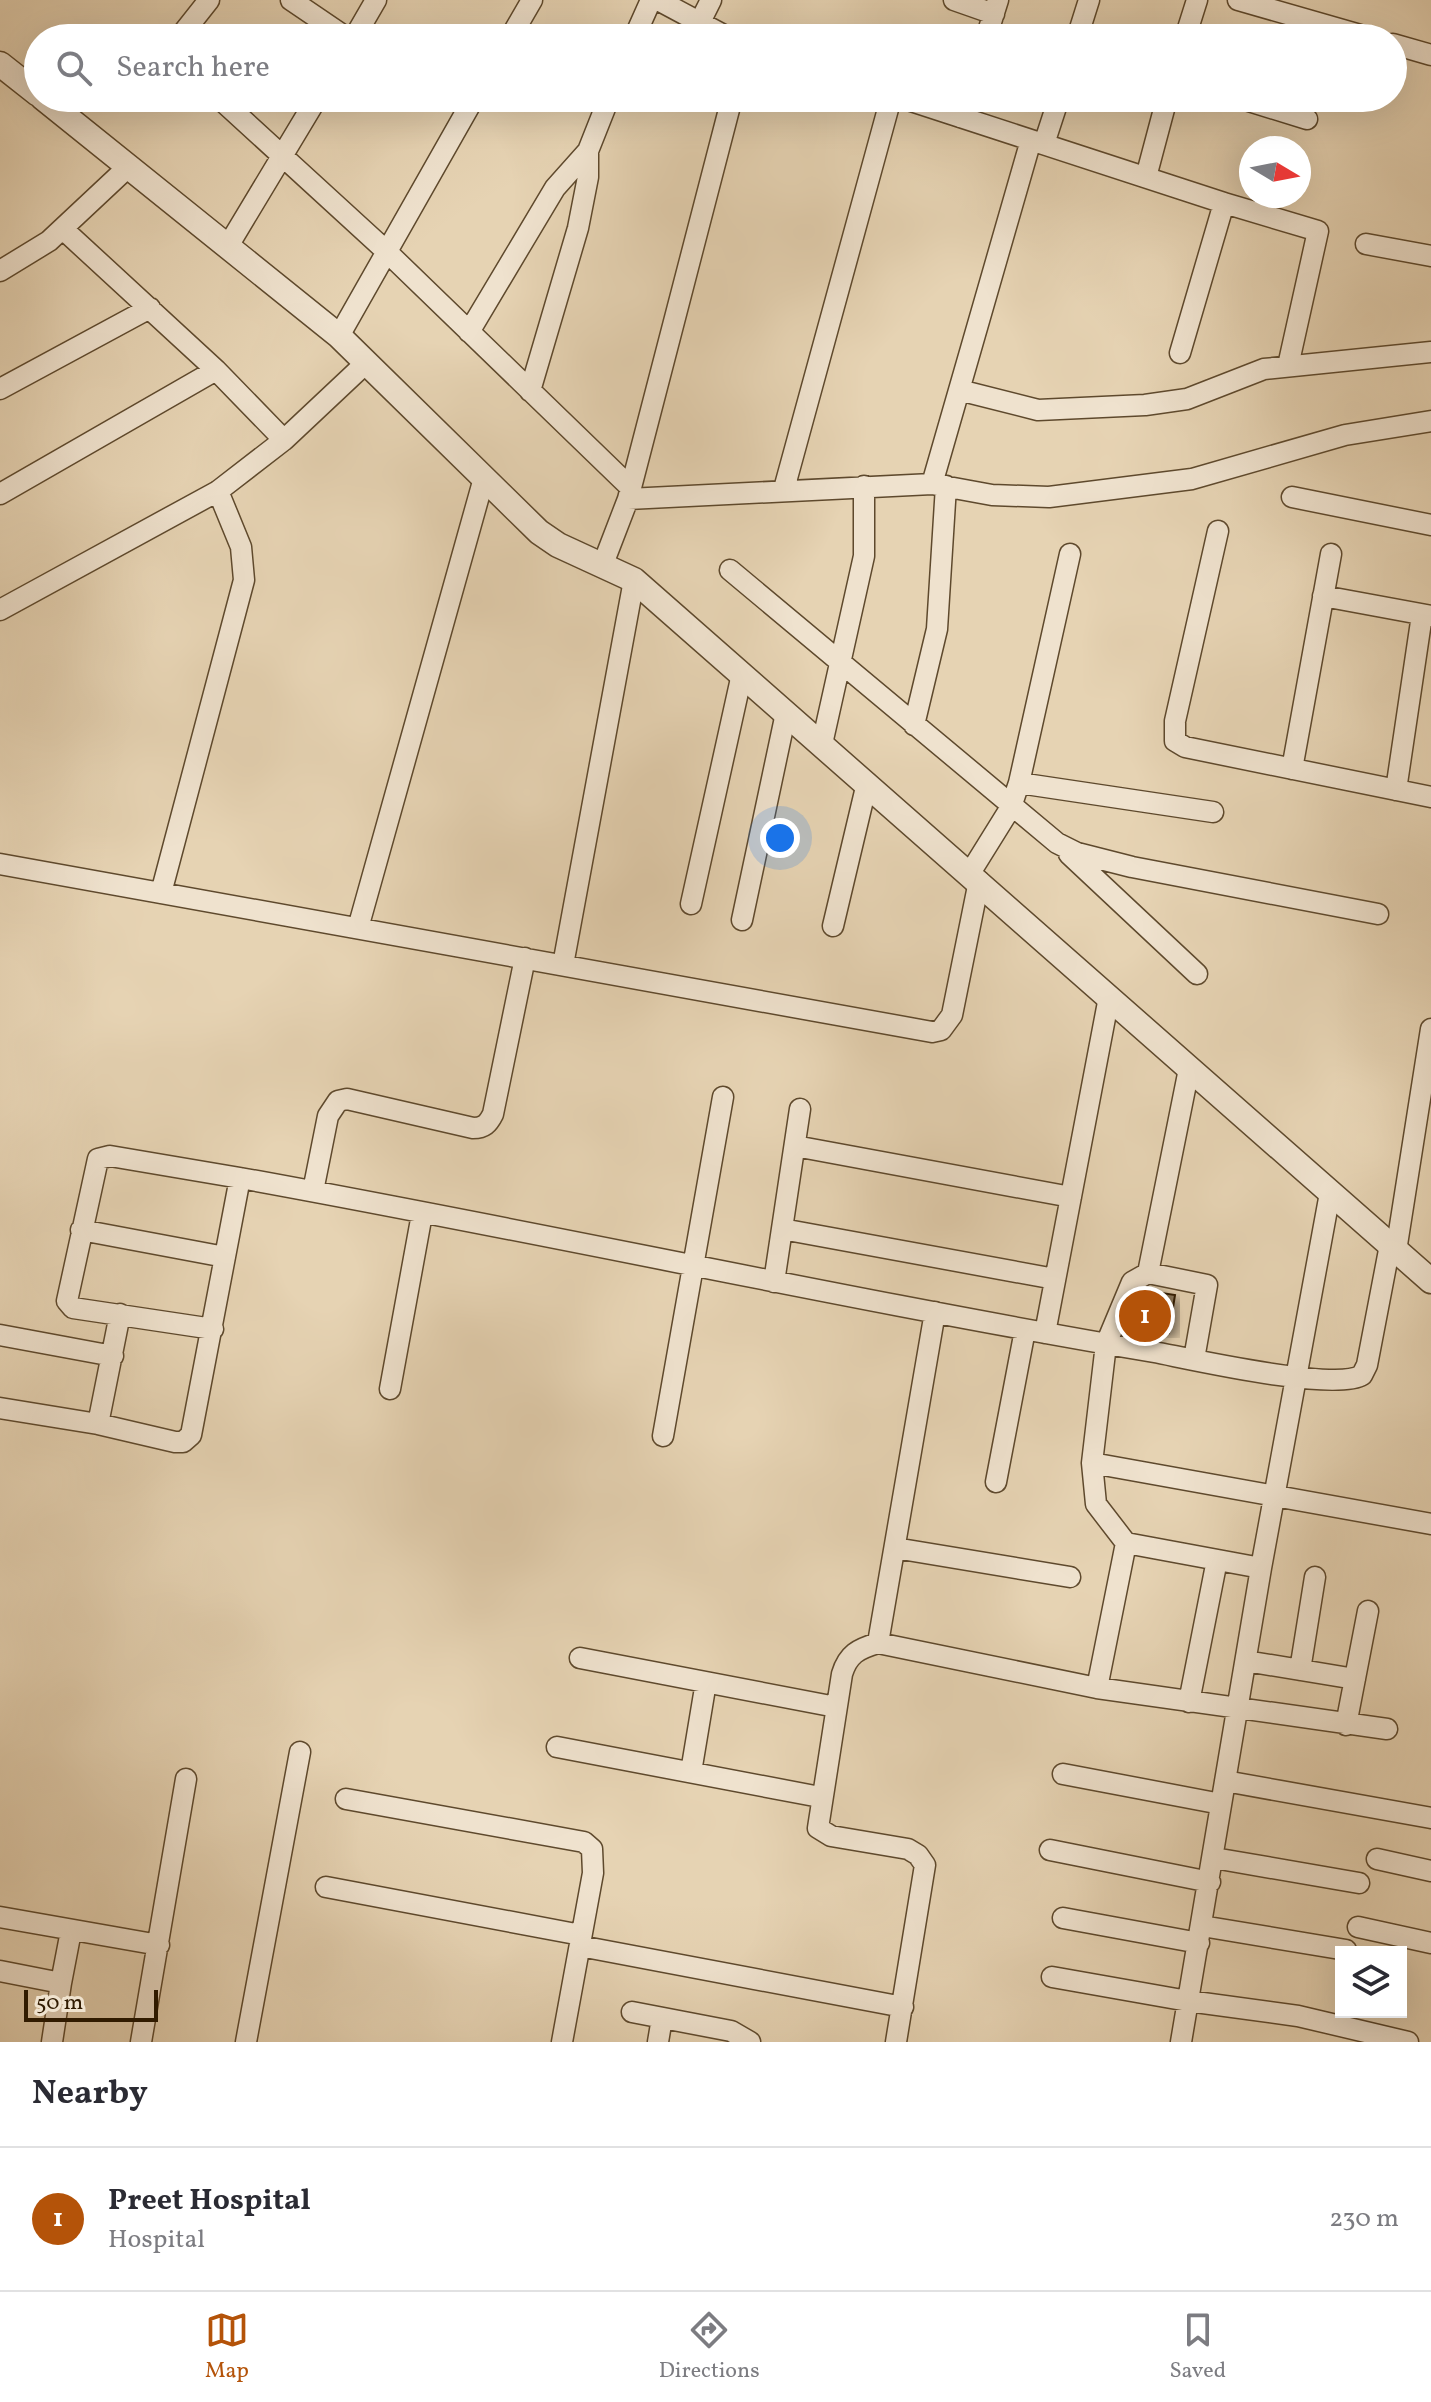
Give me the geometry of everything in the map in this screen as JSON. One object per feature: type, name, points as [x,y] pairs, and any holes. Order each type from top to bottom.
[{"type":"street","points":[[190,24],[209,0]]},
{"type":"street","points":[[291,0],[326,24]]},
{"type":"street","points":[[362,24],[376,0]]},
{"type":"street","points":[[518,24],[532,0]]},
{"type":"street","points":[[640,24],[651,0]]},
{"type":"street","points":[[658,0],[704,24]]},
{"type":"street","points":[[700,22],[711,0]]},
{"type":"street","points":[[954,0],[996,7]]},
{"type":"street","points":[[1081,24],[1089,0]]},
{"type":"street","points":[[1189,24],[1197,0]]},
{"type":"street","points":[[1238,0],[1322,24]]},
{"type":"street","points":[[1407,48],[1431,55]]},
{"type":"street","points":[[0,64],[24,83]]},
{"type":"street","points":[[60,112],[339,336],[539,532],[558,545],[634,580],[1431,1281]]},
{"type":"street","points":[[235,112],[385,250],[530,391],[630,494],[939,485],[1028,498],[1161,485],[1345,435],[1431,421]]},
{"type":"street","points":[[228,246],[309,112]]},
{"type":"street","points":[[339,336],[466,112]]},
{"type":"street","points":[[469,332],[555,188],[588,151],[603,112]]},
{"type":"street","points":[[603,564],[630,494],[728,112]]},
{"type":"street","points":[[784,489],[887,112]]},
{"type":"street","points":[[973,112],[1038,142],[1318,231],[1288,366]]},
{"type":"street","points":[[914,725],[937,629],[939,485],[959,390],[1038,142],[1052,112]]},
{"type":"street","points":[[1146,177],[1163,112]]},
{"type":"street","points":[[1284,112],[1307,119]]},
{"type":"street","points":[[530,391],[578,228],[588,177],[588,151]]},
{"type":"street","points":[[0,271],[64,230],[128,167]]},
{"type":"street","points":[[1180,353],[1224,203]]},
{"type":"street","points":[[64,230],[216,370],[284,440]]},
{"type":"street","points":[[1366,244],[1431,256]]},
{"type":"street","points":[[0,389],[150,308]]},
{"type":"street","points":[[959,390],[1038,410],[1145,405],[1187,399],[1249,373],[1288,366],[1431,352]]},
{"type":"street","points":[[0,610],[218,491],[284,440],[367,362]]},
{"type":"street","points":[[0,494],[216,370]]},
{"type":"street","points":[[358,928],[484,478]]},
{"type":"street","points":[[822,744],[864,556],[864,486]]},
{"type":"street","points":[[161,893],[244,580],[241,547],[218,491]]},
{"type":"street","points":[[1292,497],[1431,525]]},
{"type":"street","points":[[1218,531],[1175,721],[1175,741],[1185,747],[1431,797]]},
{"type":"street","points":[[0,864],[932,1032],[941,1030],[952,1015],[974,877],[1011,807],[1019,783],[1070,554]]},
{"type":"street","points":[[1292,769],[1331,554]]},
{"type":"street","points":[[730,570],[1057,843],[1197,974]]},
{"type":"street","points":[[563,965],[634,580]]},
{"type":"street","points":[[1323,596],[1426,615],[1396,790]]},
{"type":"street","points":[[691,904],[742,674]]},
{"type":"street","points":[[742,920],[786,713]]},
{"type":"street","points":[[833,926],[867,783]]},
{"type":"street","points":[[1019,783],[1213,812]]},
{"type":"street","points":[[1057,843],[1099,860],[1378,914]]},
{"type":"street","points":[[313,1191],[328,1116],[338,1101],[347,1099],[473,1128],[482,1128],[489,1122],[525,958]]},
{"type":"street","points":[[996,1482],[1035,1332],[1055,1279],[1109,997]]},
{"type":"street","points":[[213,1329],[73,1308],[67,1301],[93,1170],[98,1159],[105,1155],[313,1191],[1035,1332],[1296,1377],[1343,1380],[1362,1375],[1393,1248],[1431,1029]]},
{"type":"street","points":[[1148,1273],[1189,1069]]},
{"type":"street","points":[[663,1436],[696,1267],[723,1097]]},
{"type":"street","points":[[774,1282],[800,1109]]},
{"type":"street","points":[[795,1146],[1071,1197]]},
{"type":"street","points":[[0,1408],[183,1442],[194,1426],[240,1178]]},
{"type":"street","points":[[1181,2042],[1261,1568],[1330,1193]]},
{"type":"street","points":[[390,1389],[422,1214]]},
{"type":"street","points":[[782,1229],[1055,1279]]},
{"type":"street","points":[[81,1230],[225,1257]]},
{"type":"street","points":[[1194,1359],[1207,1285],[1148,1273],[1132,1282],[1106,1344],[1092,1463],[1096,1504],[1126,1543],[1261,1568]]},
{"type":"street","points":[[878,1643],[935,1312]]},
{"type":"street","points":[[98,1424],[120,1314]]},
{"type":"street","points":[[0,1335],[113,1356]]},
{"type":"street","points":[[1092,1463],[1431,1524]]},
{"type":"street","points":[[1097,1688],[1126,1543]]},
{"type":"street","points":[[895,1548],[1070,1577]]},
{"type":"street","points":[[1189,1702],[1217,1560]]},
{"type":"street","points":[[1300,1670],[1315,1577]]},
{"type":"street","points":[[1346,1725],[1368,1611]]},
{"type":"street","points":[[896,2042],[925,1865],[918,1855],[908,1849],[823,1834],[818,1828],[820,1797],[846,1661],[860,1648],[878,1643],[1097,1688],[1387,1729]]},
{"type":"street","points":[[580,1658],[836,1707]]},
{"type":"street","points":[[1246,1661],[1355,1679]]},
{"type":"street","points":[[691,1772],[706,1682]]},
{"type":"street","points":[[557,1747],[820,1797]]},
{"type":"street","points":[[246,2042],[300,1752]]},
{"type":"street","points":[[1063,1774],[1221,1804]]},
{"type":"street","points":[[141,2042],[186,1779]]},
{"type":"street","points":[[1225,1781],[1431,1818]]},
{"type":"street","points":[[346,1799],[584,1842],[592,1849],[595,1860],[562,2042]]},
{"type":"street","points":[[1050,1850],[1210,1882]]},
{"type":"street","points":[[1214,1858],[1359,1883]]},
{"type":"street","points":[[1377,1859],[1431,1871]]},
{"type":"street","points":[[326,1887],[903,2007]]},
{"type":"street","points":[[0,1917],[159,1945]]},
{"type":"street","points":[[1063,1918],[1335,1949]]},
{"type":"street","points":[[1358,1927],[1431,1943]]},
{"type":"street","points":[[52,2042],[71,1931]]},
{"type":"street","points":[[0,1971],[61,1983]]},
{"type":"street","points":[[1052,1977],[1188,2001],[1298,2016],[1403,2041]]},
{"type":"street","points":[[632,2012],[731,2031],[750,2042]]},
{"type":"street","points":[[658,2042],[662,2018]]},
{"type":"building","points":[[1136,1289],[1175,1295],[1169,1333],[1130,1326]]},
{"type":"place","name":"Preet Hospital","points":[[1145,1316]]}]
